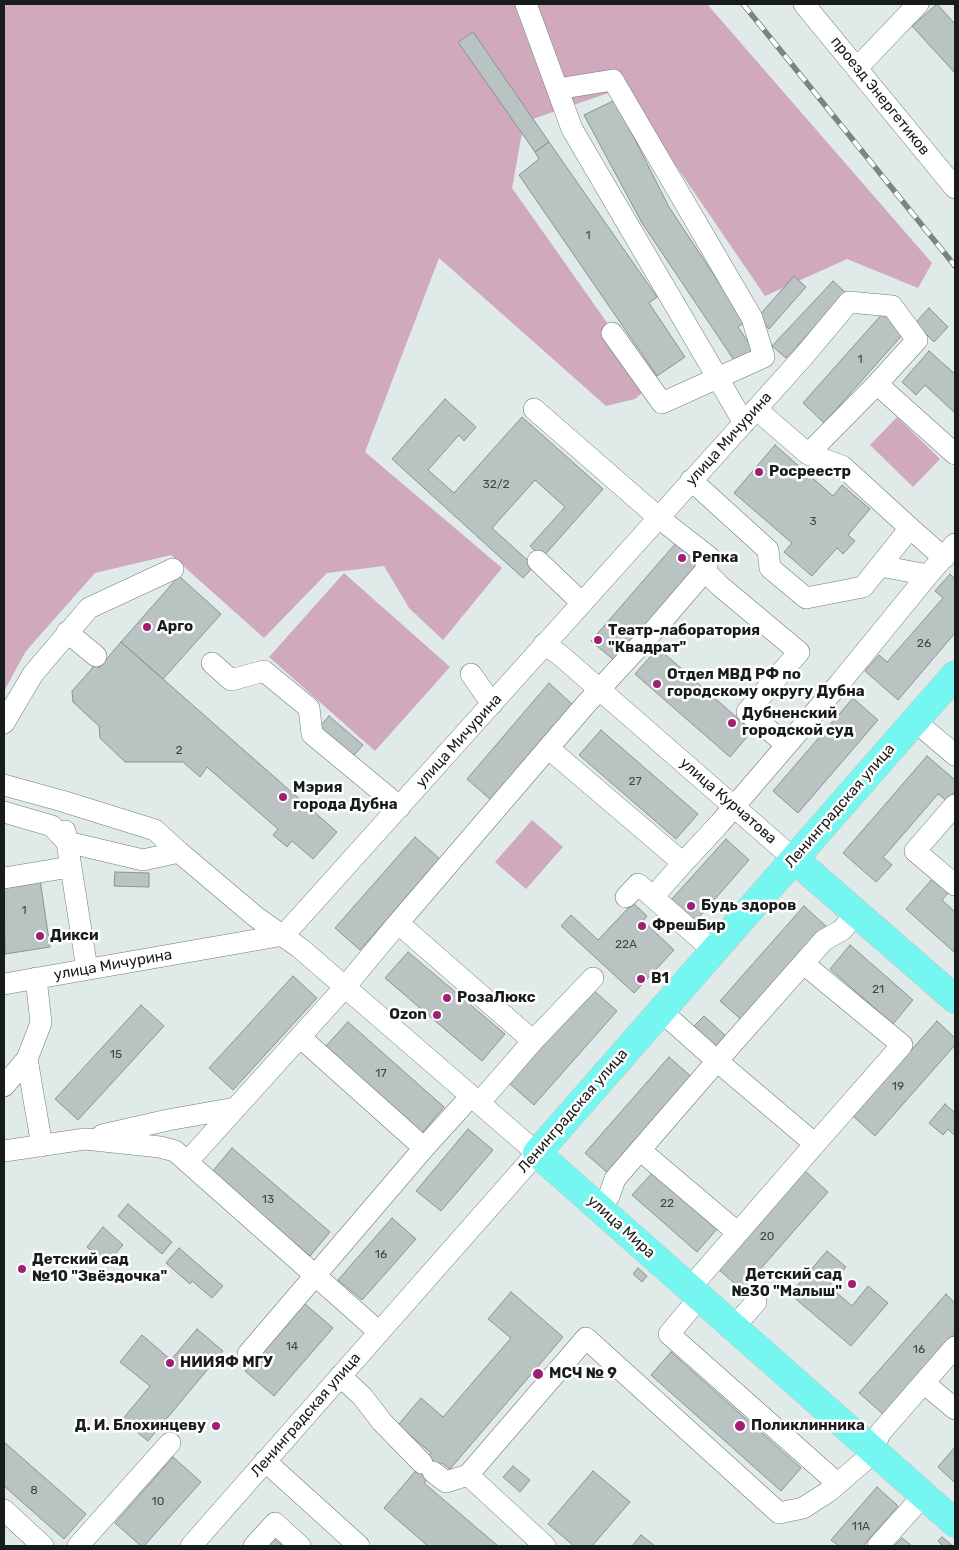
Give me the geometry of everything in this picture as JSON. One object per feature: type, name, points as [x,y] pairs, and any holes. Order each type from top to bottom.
[{"type":"main road","name":"Ленинградская улица","points":[[537,1153],[955,674]]},
{"type":"main road","name":"улица Курчатова","points":[[794,859],[955,998]]},
{"type":"main road","name":"улица Мира","points":[[537,1153],[955,1523]]},
{"type":"street","points":[[526,4],[572,129],[717,378],[749,416],[808,454],[842,466],[910,528],[950,551],[786,745],[653,897]]},
{"type":"street","name":"проезд Энергетиков","points":[[804,4],[955,188]]},
{"type":"street","points":[[857,68],[918,4]]},
{"type":"street","points":[[557,89],[613,80],[752,318],[764,357],[662,403],[612,333]]},
{"type":"street","name":"улица Мичурина","points":[[4,984],[284,935],[691,480],[804,357],[850,302],[892,306],[917,340],[877,384]]},
{"type":"street","points":[[808,454],[877,384],[955,454]]},
{"type":"street","points":[[187,1162],[345,987],[599,689],[656,628],[705,571],[709,557],[658,518],[534,409]]},
{"type":"street","points":[[691,480],[768,550],[770,568],[806,598],[863,587],[910,528]]},
{"type":"street","points":[[538,562],[582,603]]},
{"type":"street","points":[[880,566],[928,575]]},
{"type":"street","points":[[4,724],[33,674],[89,608],[172,569]]},
{"type":"street","points":[[705,571],[720,586],[799,652],[747,712],[786,745]]},
{"type":"street","points":[[67,632],[96,656]]},
{"type":"street","name":"улица Курчатова","points":[[544,644],[560,655],[794,859]]},
{"type":"street","points":[[212,663],[231,680],[264,671],[308,708],[312,734],[400,807]]},
{"type":"street","points":[[471,674],[492,704]]},
{"type":"street","points":[[915,721],[955,755]]},
{"type":"street","points":[[548,748],[683,863]]},
{"type":"street","name":"улица Мира","points":[[4,785],[156,830],[261,921],[284,935],[537,1153]]},
{"type":"street","points":[[62,801],[70,867],[87,969]]},
{"type":"street","points":[[955,805],[915,851],[955,885]]},
{"type":"street","points":[[4,812],[52,826],[67,842],[143,860],[180,852]]},
{"type":"street","points":[[4,878],[70,867]]},
{"type":"street","points":[[626,897],[638,884],[714,951]]},
{"type":"street","points":[[599,1208],[609,1196],[615,1179],[717,1061],[824,940],[842,930],[856,913]]},
{"type":"street","points":[[398,923],[533,1041]]},
{"type":"street","points":[[804,964],[902,1045],[738,1233],[665,1339],[838,1483]]},
{"type":"street","points":[[4,1086],[27,1058],[41,1023],[36,978]]},
{"type":"street","points":[[248,1354],[424,1148],[475,1100],[593,978]]},
{"type":"street","points":[[661,1011],[815,1144]]},
{"type":"street","points":[[300,1037],[424,1148]]},
{"type":"street","points":[[27,1058],[42,1146]]},
{"type":"street","points":[[4,1151],[85,1139],[168,1120],[235,1108]]},
{"type":"street","points":[[85,1139],[160,1146],[176,1151],[379,1332]]},
{"type":"street","points":[[640,1150],[738,1233]]},
{"type":"street","name":"Ленинградская улица","points":[[191,1546],[537,1153]]},
{"type":"street","points":[[734,1327],[756,1302]]},
{"type":"street","points":[[340,1376],[362,1396],[382,1422],[428,1468],[446,1482],[468,1475],[586,1338],[779,1512],[803,1508],[828,1492],[873,1451],[880,1433],[955,1347]]},
{"type":"street","points":[[924,1383],[955,1409]]},
{"type":"street","points":[[90,1542],[170,1443]]},
{"type":"street","points":[[265,1461],[359,1546]]},
{"type":"street","points":[[468,1475],[545,1546]]},
{"type":"street","points":[[878,1546],[924,1495]]},
{"type":"street","points":[[4,1510],[43,1546]]},
{"type":"street","points":[[254,1546],[275,1523],[300,1546]]},
{"type":"shaded area","points":[[4,4],[707,4],[932,263],[918,288],[847,259],[765,296],[623,88],[524,122],[512,188],[651,385],[635,399],[606,406],[439,258],[365,452],[502,568],[443,640],[409,608],[384,566],[327,573],[264,638],[171,555],[95,573],[26,651],[4,691]]},
{"type":"shaded area","points":[[897,417],[940,459],[913,487],[870,445]]},
{"type":"shaded area","points":[[344,573],[450,667],[375,751],[269,657]]},
{"type":"shaded area","points":[[532,820],[563,847],[526,889],[495,862]]},
{"type":"building","points":[[937,4],[955,24],[955,73],[912,26]]},
{"type":"building","points":[[473,32],[549,142],[535,152],[458,42]]},
{"type":"building","points":[[615,100],[669,207],[745,322],[738,327],[754,351],[736,363],[642,223],[584,115]]},
{"type":"building","points":[[549,142],[657,297],[649,303],[685,357],[657,376],[519,175],[539,159],[535,152]]},
{"type":"building","points":[[794,276],[806,287],[769,329],[757,318]]},
{"type":"building","points":[[833,281],[846,293],[786,358],[772,346]]},
{"type":"building","points":[[929,308],[948,327],[934,342],[915,323]]},
{"type":"building","points":[[883,313],[905,332],[824,423],[803,403]]},
{"type":"building","points":[[929,351],[955,374],[955,413],[925,385],[916,395],[902,382]]},
{"type":"building","points":[[445,399],[476,427],[464,441],[459,435],[428,470],[454,493],[522,417],[603,489],[542,558],[530,546],[565,507],[535,480],[492,528],[534,566],[523,578],[392,459]]},
{"type":"building","points":[[775,445],[833,496],[842,485],[870,509],[848,535],[855,541],[843,554],[837,548],[812,576],[784,552],[792,543],[734,493]]},
{"type":"building","points":[[676,543],[699,563],[615,661],[591,641]]},
{"type":"building","points":[[950,574],[955,579],[955,633],[898,700],[865,671],[879,655],[887,662],[943,598],[935,591]]},
{"type":"building","points":[[179,576],[221,614],[163,679],[121,642]]},
{"type":"building","points":[[121,642],[337,832],[313,859],[292,841],[287,847],[273,835],[278,829],[207,767],[200,777],[183,762],[125,762],[100,738],[99,726],[73,702],[72,691],[95,665],[99,668]]},
{"type":"building","points":[[658,648],[752,731],[730,757],[635,674]]},
{"type":"building","points":[[549,683],[573,705],[491,800],[467,779]]},
{"type":"building","points":[[853,698],[878,720],[798,813],[773,791]]},
{"type":"building","points":[[329,716],[363,745],[349,761],[315,732]]},
{"type":"building","points":[[601,730],[698,814],[676,839],[579,755]]},
{"type":"building","points":[[927,756],[955,780],[955,791],[947,801],[938,794],[883,857],[892,865],[876,882],[843,853]]},
{"type":"building","points":[[415,837],[440,859],[360,950],[335,928]]},
{"type":"building","points":[[726,839],[749,860],[694,923],[670,901]]},
{"type":"building","points":[[115,872],[149,873],[149,887],[114,886]]},
{"type":"building","points":[[933,878],[949,892],[942,900],[955,912],[955,953],[906,909]]},
{"type":"building","points":[[40,879],[50,947],[5,954],[4,884]]},
{"type":"building","points":[[633,903],[647,916],[643,921],[674,950],[634,993],[561,926],[571,915],[598,940]]},
{"type":"building","points":[[804,906],[827,927],[744,1022],[720,1001]]},
{"type":"building","points":[[850,945],[913,1000],[893,1024],[830,969]]},
{"type":"building","points":[[408,952],[505,1034],[482,1061],[385,978]]},
{"type":"building","points":[[293,976],[317,998],[233,1090],[209,1068]]},
{"type":"building","points":[[592,989],[617,1011],[534,1105],[509,1083]]},
{"type":"building","points":[[141,1005],[164,1026],[78,1120],[55,1099]]},
{"type":"building","points":[[704,1016],[728,1038],[717,1050],[692,1028]]},
{"type":"building","points":[[937,1021],[955,1038],[955,1045],[875,1136],[853,1116]]},
{"type":"building","points":[[348,1022],[444,1107],[422,1133],[325,1047]]},
{"type":"building","points":[[669,1057],[694,1079],[610,1175],[585,1153]]},
{"type":"building","points":[[945,1104],[955,1113],[955,1136],[948,1129],[943,1135],[929,1123]]},
{"type":"building","points":[[468,1129],[493,1150],[441,1211],[416,1191]]},
{"type":"building","points":[[232,1148],[330,1232],[310,1256],[212,1172]]},
{"type":"building","points":[[804,1170],[828,1192],[742,1290],[717,1268]]},
{"type":"building","points":[[654,1171],[718,1228],[697,1252],[632,1195]]},
{"type":"building","points":[[128,1204],[172,1242],[162,1254],[118,1216]]},
{"type":"building","points":[[392,1218],[416,1239],[362,1300],[338,1280]]},
{"type":"building","points":[[103,1227],[123,1245],[106,1264],[87,1247]]},
{"type":"building","points":[[179,1248],[223,1286],[212,1298],[192,1281],[190,1284],[166,1263]]},
{"type":"building","points":[[827,1251],[846,1267],[829,1286],[852,1306],[868,1286],[888,1303],[851,1346],[790,1294]]},
{"type":"building","points":[[638,1268],[647,1276],[642,1282],[633,1274]]},
{"type":"building","points":[[511,1292],[563,1337],[450,1469],[442,1463],[424,1483],[498,1546],[428,1546],[384,1508],[431,1453],[398,1425],[421,1398],[443,1417],[511,1338],[488,1319]]},
{"type":"building","points":[[946,1294],[955,1303],[955,1334],[884,1415],[859,1393]]},
{"type":"building","points":[[304,1303],[333,1328],[274,1396],[245,1371]]},
{"type":"building","points":[[197,1329],[223,1351],[148,1441],[122,1420],[150,1386],[120,1362],[142,1335],[171,1360]]},
{"type":"building","points":[[671,1352],[801,1468],[781,1491],[651,1375]]},
{"type":"building","points":[[4,1442],[86,1514],[64,1539],[4,1486]]},
{"type":"building","points":[[955,1447],[955,1483],[938,1467]]},
{"type":"building","points":[[173,1457],[201,1482],[144,1546],[141,1546],[115,1523]]},
{"type":"building","points":[[513,1466],[530,1480],[520,1492],[503,1477]]},
{"type":"building","points":[[593,1471],[630,1502],[592,1546],[574,1546],[548,1524]]},
{"type":"building","points":[[877,1487],[898,1506],[863,1546],[839,1546],[831,1540]]},
{"type":"building","points":[[641,1535],[655,1546],[632,1546]]},
{"type":"building","points":[[942,1537],[953,1546],[943,1546],[938,1541]]},
{"type":"building","points":[[273,1538],[283,1546],[266,1546]]},
{"type":"building","points":[[902,1538],[912,1546],[894,1546]]},
{"type":"railway","points":[[743,4],[955,266]]},
{"type":"place","name":"Росреестр","points":[[759,472]]},
{"type":"place","name":"Репка","points":[[682,558]]},
{"type":"place","name":"Арго","points":[[147,627]]},
{"type":"place","name":"Театр-лаборатория \"Квадрат\"","points":[[598,640]]},
{"type":"place","name":"Отдел МВД РФ по городскому округу Дубна","points":[[657,684]]},
{"type":"place","name":"Дубненский городской суд","points":[[732,723]]},
{"type":"place","name":"Мэрия города Дубна","points":[[283,797]]},
{"type":"place","name":"Будь здоров","points":[[691,906]]},
{"type":"place","name":"ФрешБир","points":[[642,926]]},
{"type":"place","name":"Дикси","points":[[40,936]]},
{"type":"place","name":"В1","points":[[641,979]]},
{"type":"place","name":"РозаЛюкс","points":[[447,998]]},
{"type":"place","name":"Ozon","points":[[437,1015]]},
{"type":"place","name":"Детский сад №10 \"Звёздочка\"","points":[[22,1269]]},
{"type":"place","name":"Детский сад №30 \"Малыш\"","points":[[852,1284]]},
{"type":"place","name":"НИИЯФ МГУ","points":[[170,1363]]},
{"type":"place","name":"МСЧ № 9","points":[[538,1374]]},
{"type":"place","name":"Д. И. Блохинцеву","points":[[216,1426]]},
{"type":"place","name":"Поликлинника","points":[[740,1426]]}]
